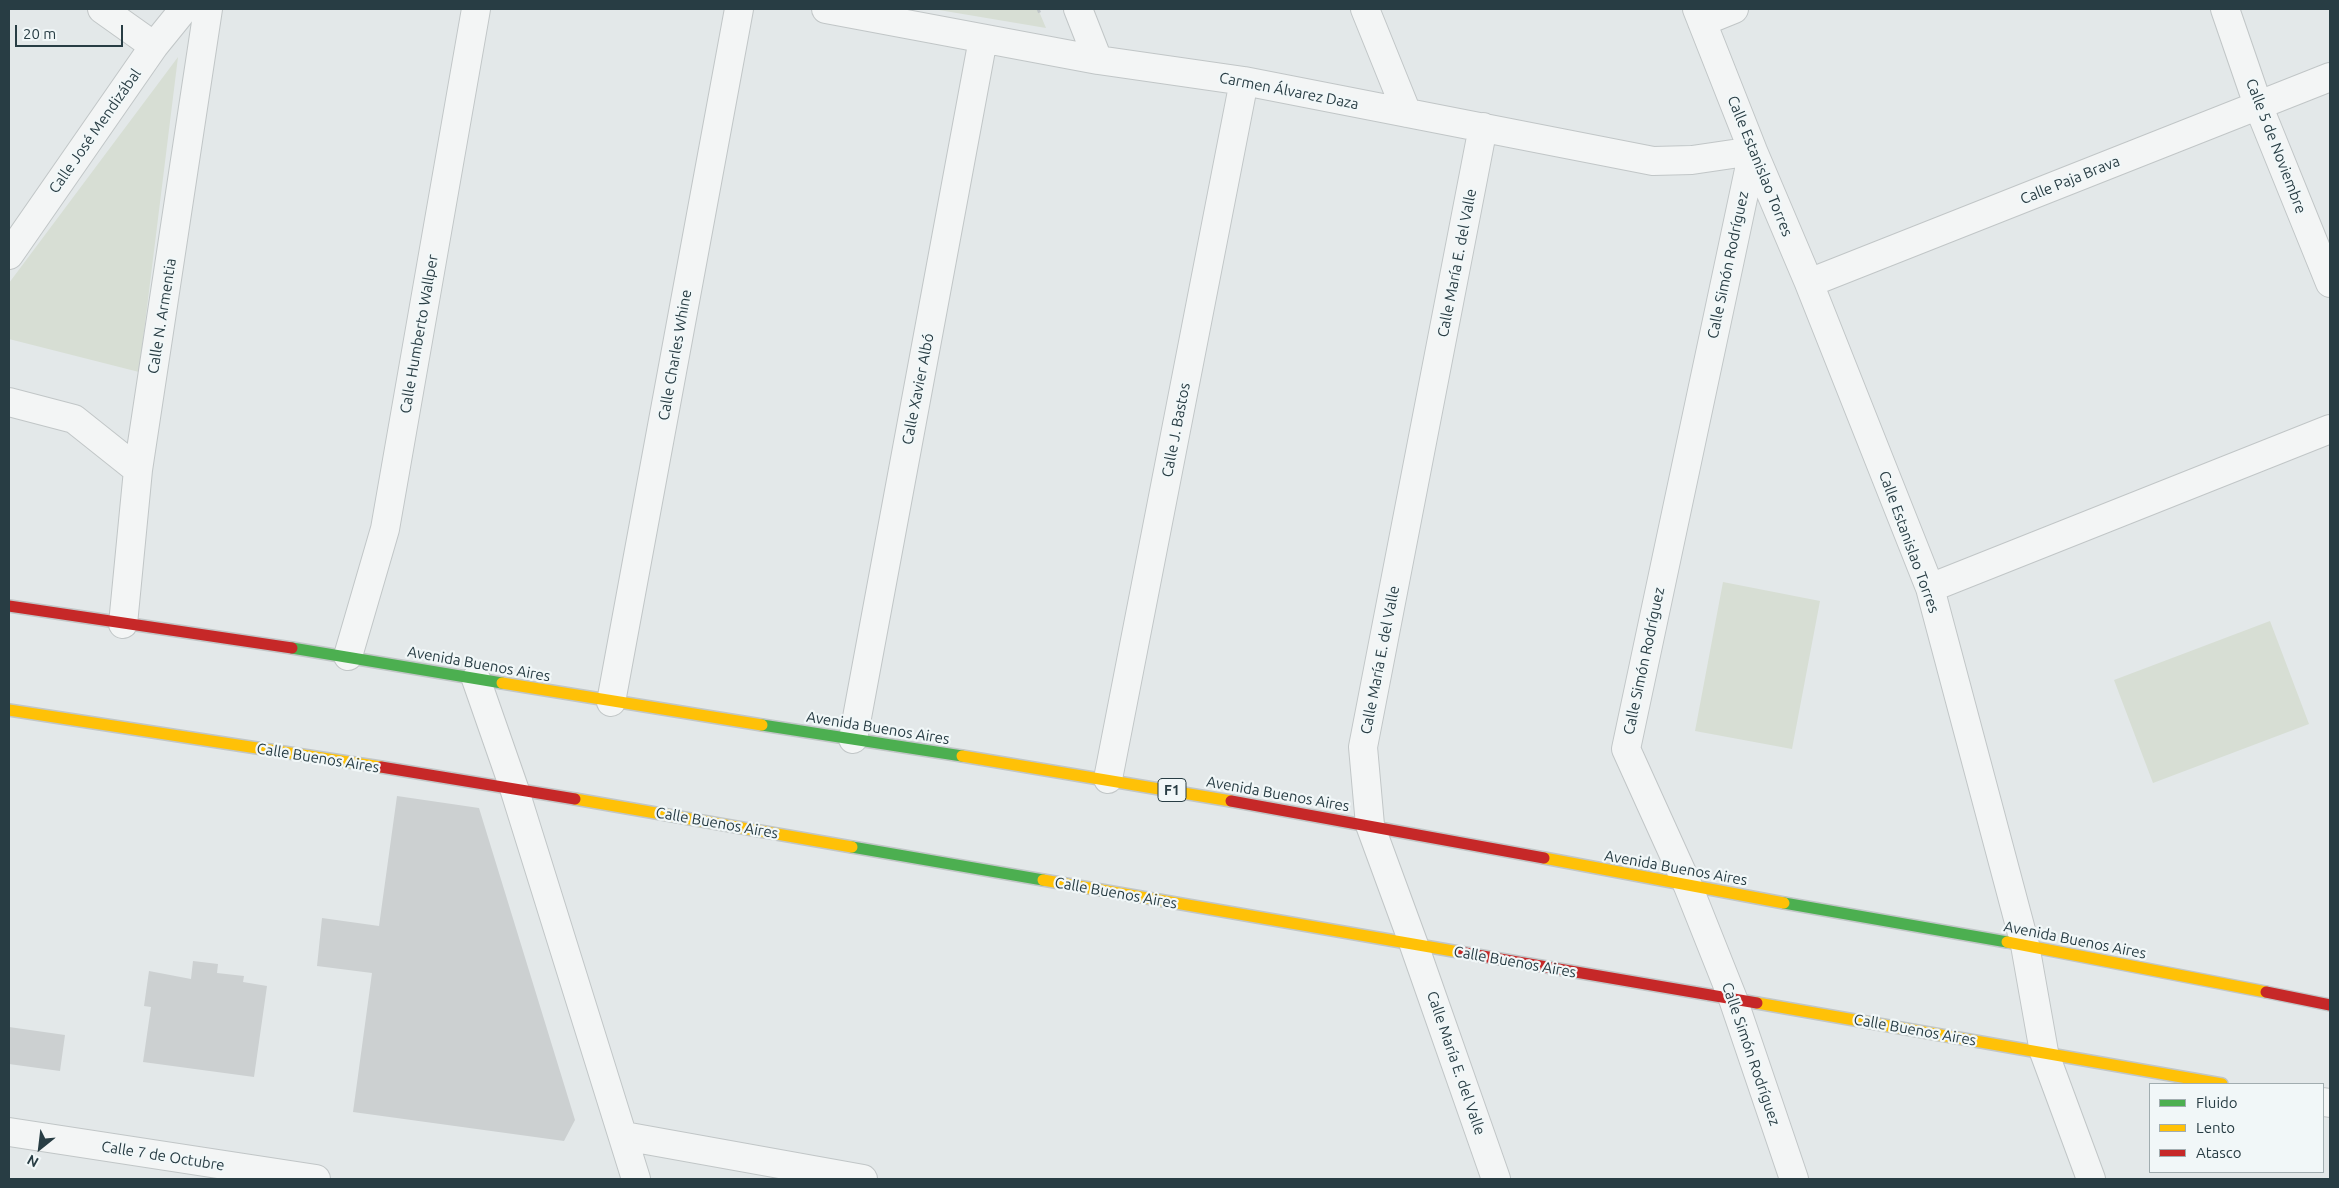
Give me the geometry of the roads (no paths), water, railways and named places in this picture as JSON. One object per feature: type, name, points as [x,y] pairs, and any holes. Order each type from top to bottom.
[{"type":"main road","name":"Avenida Buenos Aires","points":[[9,606],[348,656],[610,702],[1108,779],[1370,825],[1688,886],[2025,945],[2330,1006]]},
{"type":"main road","name":"Calle Buenos Aires","points":[[9,710],[514,788],[2216,1083]]},
{"type":"street","points":[[102,9],[154,46]]},
{"type":"street","name":"Calle José Mendizábal","points":[[10,251],[154,46],[184,9]]},
{"type":"street","name":"Calle N. Armentia","points":[[123,624],[138,470],[208,9]]},
{"type":"street","name":"Calle Humberto Wallper","points":[[348,656],[385,529],[476,9]]},
{"type":"street","name":"Calle Charles Whine","points":[[610,702],[739,9]]},
{"type":"street","name":"Carmen Álvarez Daza","points":[[826,9],[1098,60],[1244,81],[1653,161],[1692,160],[1752,151]]},
{"type":"street","points":[[1078,9],[1098,60]]},
{"type":"street","points":[[1365,9],[1407,113]]},
{"type":"street","points":[[1700,15],[1734,9]]},
{"type":"street","name":"Calle 5 de Noviembre","points":[[2225,9],[2258,105],[2330,283]]},
{"type":"street","name":"Calle Estanislao Torres","points":[[1700,15],[1752,151],[1809,283],[1930,588],[2025,945],[2044,1052],[2091,1179]]},
{"type":"street","name":"Calle Xavier Albó","points":[[853,739],[983,39]]},
{"type":"street","name":"Calle Paja Brava","points":[[1809,283],[2330,77]]},
{"type":"street","name":"Calle J. Bastos","points":[[1108,779],[1244,81]]},
{"type":"street","name":"Calle María E. del Valle","points":[[1483,127],[1363,747],[1370,825],[1496,1179]]},
{"type":"street","name":"Calle Simón Rodríguez","points":[[1752,151],[1626,749],[1688,886],[1733,999],[1794,1179]]},
{"type":"street","points":[[9,402],[74,419],[138,470]]},
{"type":"street","points":[[1930,588],[2330,429]]},
{"type":"street","points":[[476,678],[514,788],[636,1179]]},
{"type":"street","name":"Calle 7 de Octubre","points":[[9,1132],[316,1179]]},
{"type":"street","points":[[624,1136],[864,1179]]}]
